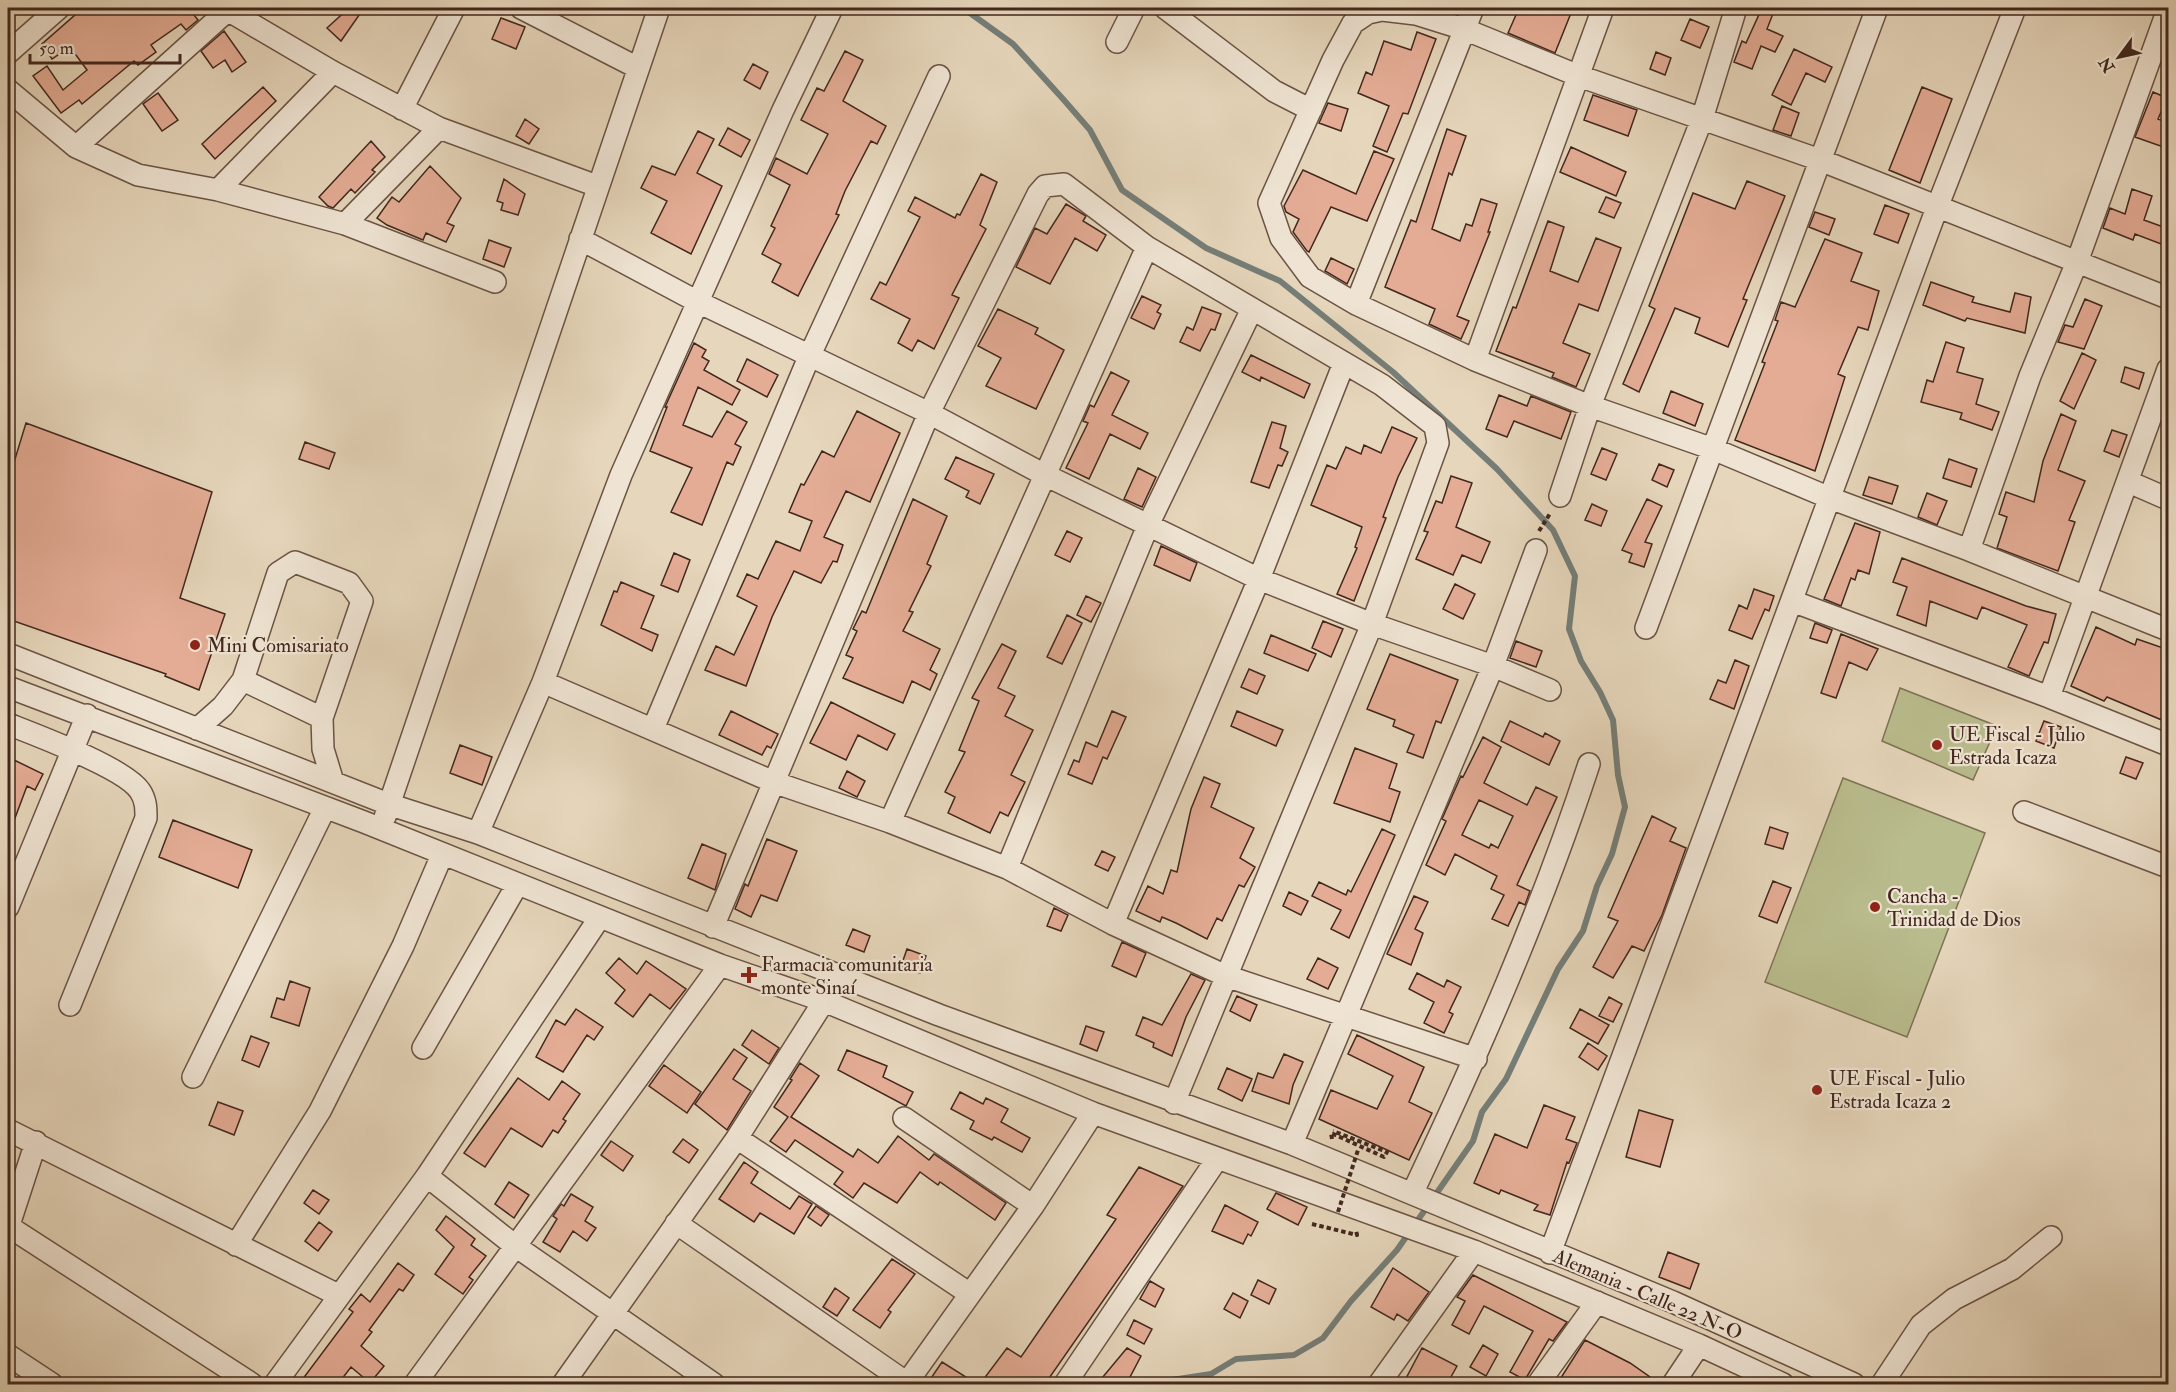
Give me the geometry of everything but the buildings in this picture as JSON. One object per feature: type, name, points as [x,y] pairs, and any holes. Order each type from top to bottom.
[{"type":"street","points":[[8,53],[59,8]]},
{"type":"street","points":[[402,109],[454,8]]},
{"type":"street","points":[[521,8],[638,68]]},
{"type":"street","points":[[382,830],[388,804],[659,8]]},
{"type":"street","points":[[478,833],[543,682],[621,475],[783,110],[832,8]]},
{"type":"street","points":[[1117,42],[1134,8]]},
{"type":"street","points":[[1165,8],[1274,91],[1311,110]]},
{"type":"street","points":[[1356,304],[1473,8]]},
{"type":"street","points":[[1475,360],[1603,8]]},
{"type":"street","points":[[1558,502],[1590,406],[1702,119],[1736,8]]},
{"type":"street","points":[[1646,628],[1877,8]]},
{"type":"street","points":[[1550,1253],[1938,205],[2015,8]]},
{"type":"street","points":[[76,147],[225,9],[333,72],[439,128],[597,186]]},
{"type":"street","points":[[1969,550],[2030,376],[2077,262],[2169,9]]},
{"type":"street","points":[[2169,298],[1938,205],[1820,160],[1579,76],[1464,29],[1416,14],[1382,10],[1368,13],[1353,23],[1269,202],[1281,238],[1310,277],[1356,304],[1475,360],[1590,406],[1713,449],[1830,498],[1969,550],[2169,630]]},
{"type":"street","points":[[218,190],[333,72]]},
{"type":"street","points":[[653,729],[809,357],[939,76]]},
{"type":"street","points":[[8,90],[76,147],[138,175],[218,190],[345,224],[495,282]]},
{"type":"street","points":[[345,224],[439,128]]},
{"type":"street","points":[[713,927],[776,783],[929,413],[1038,194],[1045,186],[1064,184],[1147,247],[1382,385],[1435,426],[1438,436],[1438,443],[1371,624],[1174,1103]]},
{"type":"street","points":[[580,239],[698,302],[929,413],[1043,474],[1149,523],[1258,579],[1371,624],[1493,666],[1550,690]]},
{"type":"street","points":[[891,822],[1043,474],[1147,247]]},
{"type":"street","points":[[1007,868],[1149,523],[1252,309]]},
{"type":"street","points":[[1113,924],[1258,579],[1344,363]]},
{"type":"street","points":[[2049,696],[2084,597],[2129,482],[2163,404],[2169,369]]},
{"type":"street","points":[[2129,482],[2169,499]]},
{"type":"street","points":[[1292,1144],[1493,666],[1538,539]]},
{"type":"street","points":[[197,729],[223,706],[243,680],[278,573],[296,562],[349,583],[362,601],[322,718],[323,749],[333,782]]},
{"type":"street","points":[[1792,601],[2049,696],[2169,745]]},
{"type":"street","name":"Alemania - Calle 22 N-O","points":[[8,654],[388,804],[478,833],[713,927],[1174,1103],[1292,1144],[1417,1194],[1550,1253],[1673,1302],[1854,1384]]},
{"type":"street","points":[[243,680],[322,718]]},
{"type":"street","points":[[543,682],[776,783],[891,822],[1007,868],[1113,924],[1226,976],[1476,1059]]},
{"type":"street","name":"Alemania - Calle 22 N-O","points":[[8,687],[87,715],[720,964],[824,1001],[1093,1113],[1429,1233],[1699,1345],[1783,1384]]},
{"type":"street","points":[[8,907],[12,883],[87,715]]},
{"type":"street","points":[[8,724],[72,749],[131,782],[140,790],[147,804],[146,818],[70,1005]]},
{"type":"street","points":[[1417,1194],[1476,1059],[1559,856],[1589,764]]},
{"type":"street","points":[[193,1077],[325,808]]},
{"type":"street","points":[[2024,812],[2169,867]]},
{"type":"street","points":[[236,1245],[320,1111],[403,946],[442,855]]},
{"type":"street","points":[[423,1048],[517,885]]},
{"type":"street","points":[[275,1384],[338,1294],[428,1176],[600,917]]},
{"type":"street","points":[[415,1384],[720,964]]},
{"type":"street","points":[[563,1384],[737,1138],[824,1001]]},
{"type":"street","points":[[676,1223],[906,1384],[1033,1206],[1093,1113]]},
{"type":"street","points":[[904,1118],[1033,1206]]},
{"type":"street","points":[[8,1130],[338,1294]]},
{"type":"street","points":[[737,1138],[970,1294]]},
{"type":"street","points":[[36,1142],[8,1227],[252,1384]]},
{"type":"street","points":[[1065,1384],[1217,1159]]},
{"type":"street","points":[[428,1176],[514,1245],[714,1384]]},
{"type":"street","points":[[1882,1384],[1921,1325],[1954,1299],[2012,1269],[2051,1237]]},
{"type":"street","points":[[1379,1384],[1474,1251]]},
{"type":"street","points":[[1538,1384],[1597,1302]]},
{"type":"street","points":[[1673,1384],[1699,1345]]},
{"type":"street","points":[[8,1355],[52,1384]]},
{"type":"path","points":[[1538,539],[1558,502]]},
{"type":"path","points":[[1333,1131],[1387,1152],[1384,1157],[1331,1133],[1330,1138],[1358,1150],[1338,1212]]},
{"type":"green space","points":[[1900,688],[1997,726],[1973,780],[1882,741]]},
{"type":"green space","name":"Cancha - Trinidad de Dios","points":[[1843,778],[1985,833],[1907,1037],[1765,982]]},
{"type":"waterway","points":[[963,8],[1013,44],[1063,99],[1090,130],[1122,190],[1206,248],[1280,281],[1393,372],[1497,469],[1553,530],[1575,576],[1569,629],[1581,661],[1600,692],[1613,720],[1618,775],[1625,807],[1612,854],[1597,886],[1583,931],[1558,969],[1506,1079],[1482,1112],[1473,1141],[1397,1250],[1351,1301],[1323,1338],[1294,1355],[1236,1359],[1211,1374],[1172,1380],[1170,1384]]},
{"type":"place","name":"Mini Comisariato","points":[[195,645]]},
{"type":"place","name":"UE Fiscal - Julio Estrada Icaza","points":[[1937,745]]},
{"type":"place","name":"Cancha - Trinidad de Dios","points":[[1875,907]]},
{"type":"place","name":"Farmacia comunitaria monte Sinaí","points":[[749,975]]},
{"type":"place","name":"UE Fiscal - Julio Estrada Icaza 2","points":[[1817,1090]]}]
